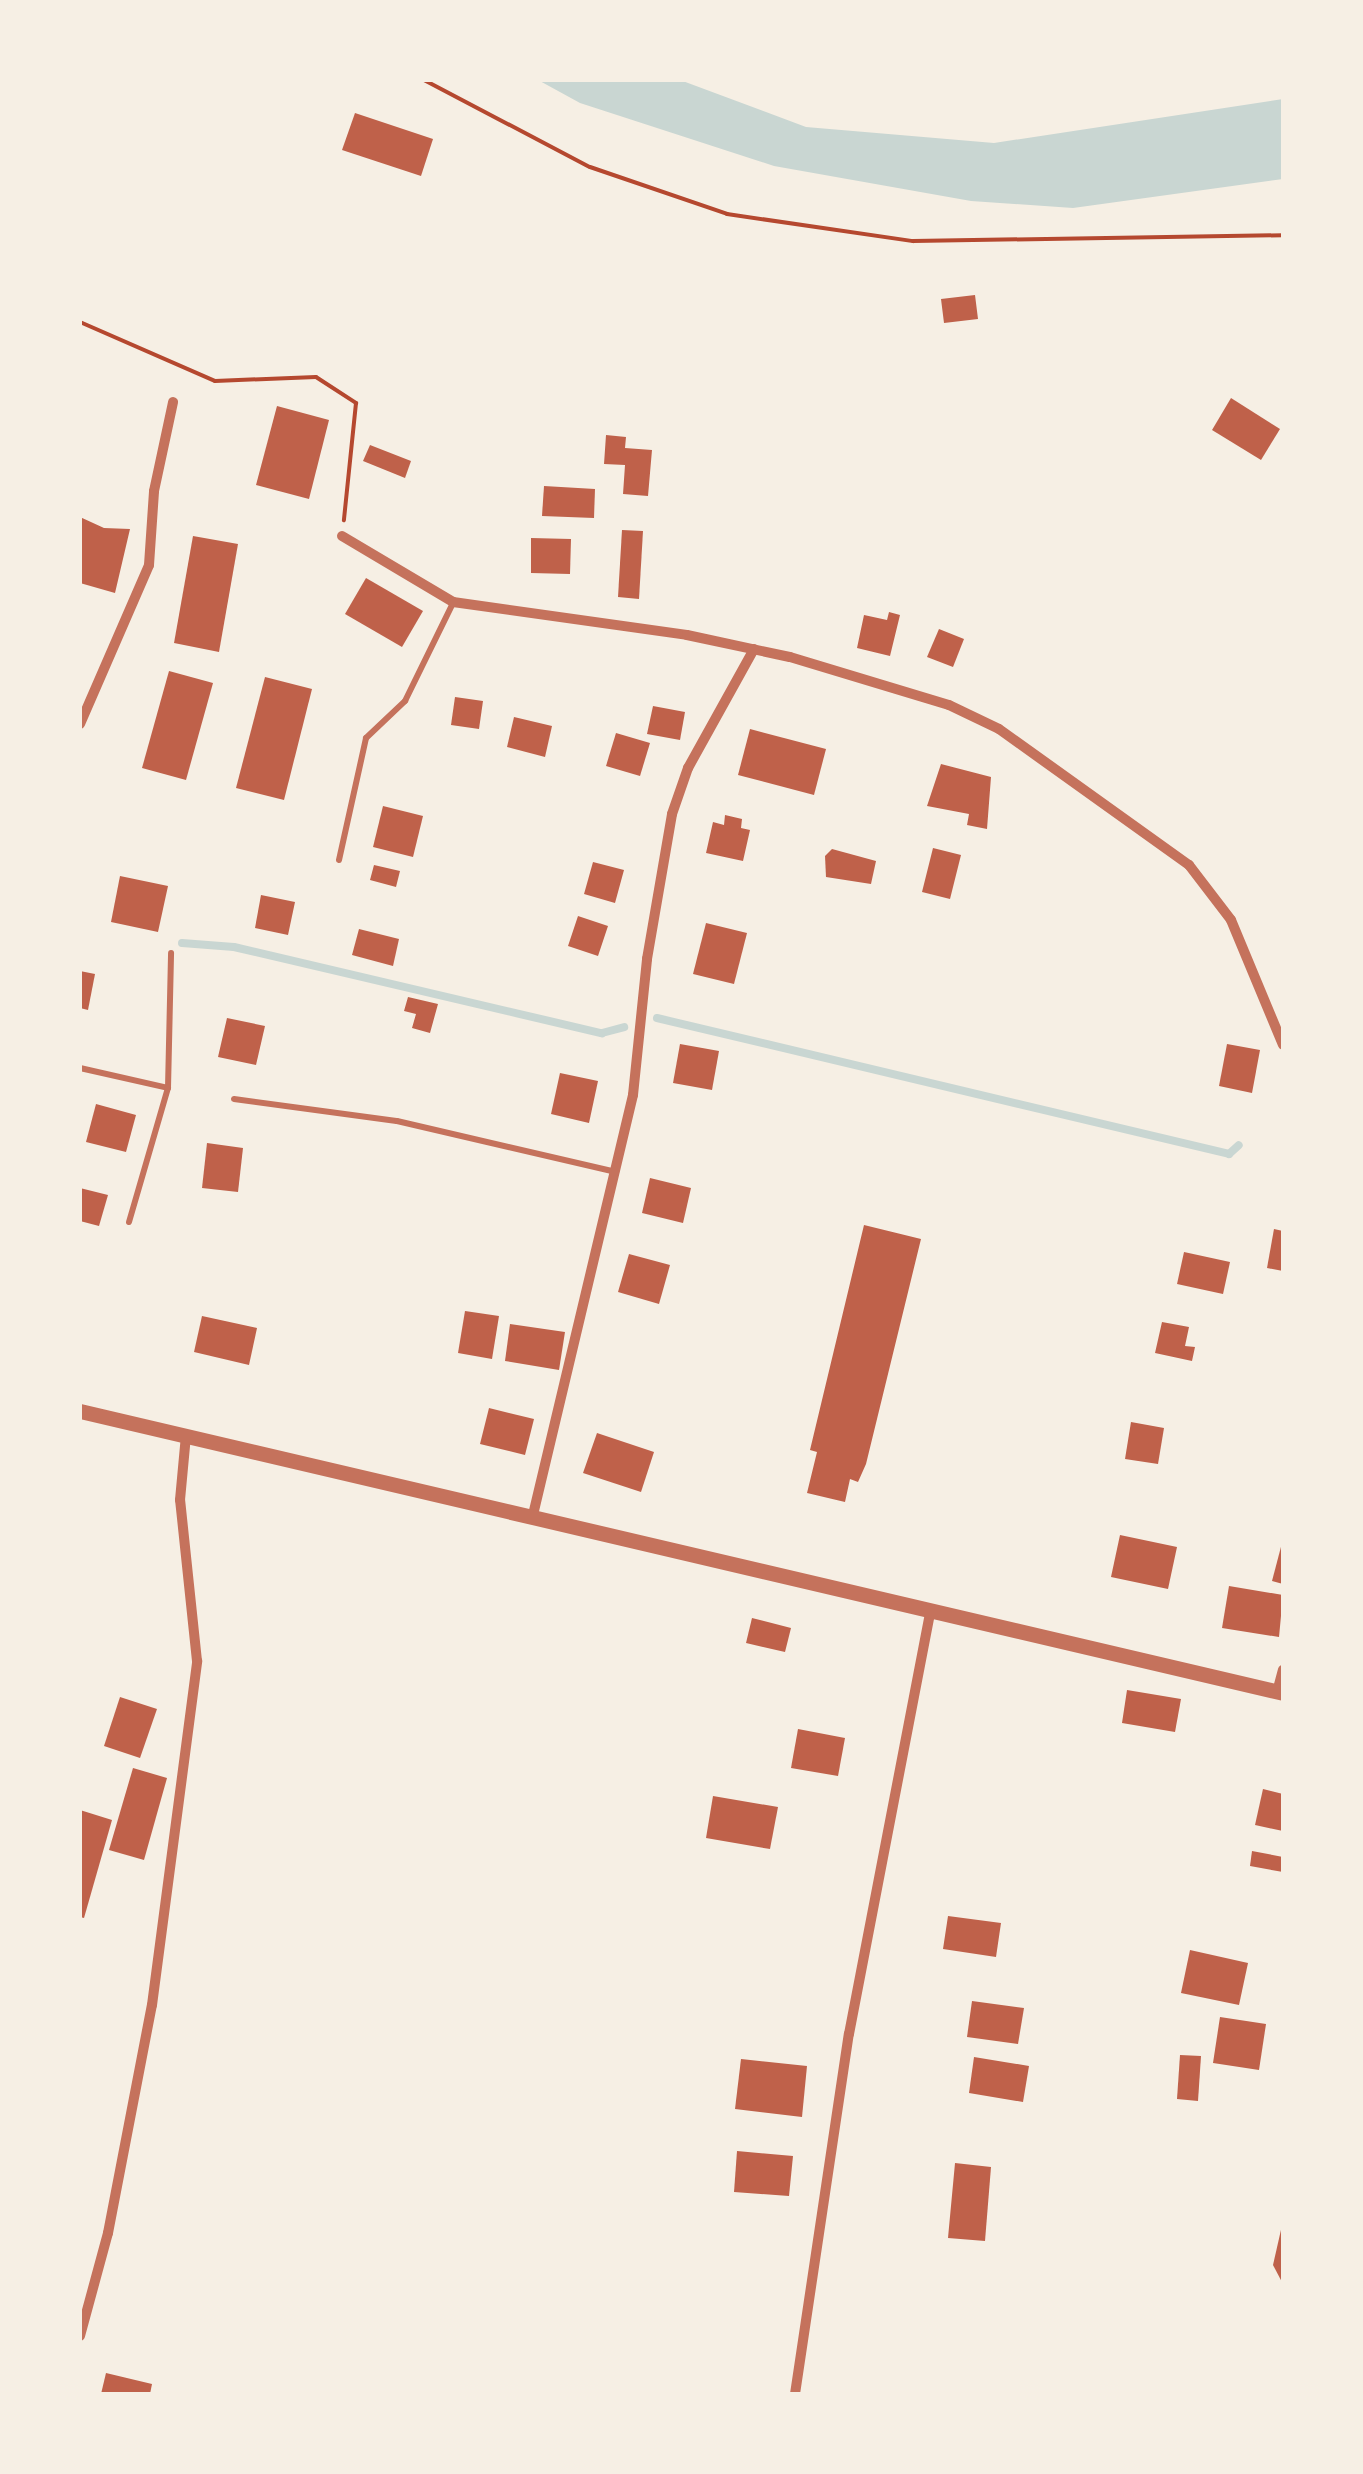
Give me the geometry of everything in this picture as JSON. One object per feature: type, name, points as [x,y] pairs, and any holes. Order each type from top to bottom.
[{"type":"street","points":[[80,724],[148,566],[154,491],[174,402]]},
{"type":"street","points":[[342,536],[453,602],[754,649],[973,716],[1165,845],[1214,892],[1231,920],[1283,1045]]},
{"type":"street","points":[[532,1518],[618,1172],[672,814],[688,768],[754,649]]},
{"type":"street","points":[[80,1411],[1280,1692],[1283,1670]]},
{"type":"street","points":[[80,2336],[108,2232],[152,2005],[197,1661],[180,1500],[186,1435]]},
{"type":"street","points":[[795,2394],[849,2034],[930,1612]]},
{"type":"lane","points":[[339,860],[366,738],[405,701],[453,602]]},
{"type":"lane","points":[[129,1222],[168,1088],[171,954]]},
{"type":"lane","points":[[80,1068],[168,1088]]},
{"type":"lane","points":[[234,1099],[397,1122],[618,1172]]},
{"type":"path","points":[[424,80],[590,167],[727,214],[913,241],[1283,235]]},
{"type":"path","points":[[80,322],[215,381],[316,378],[356,403],[342,536]]},
{"type":"shaded area","points":[[538,80],[680,80],[806,127],[994,143],[1283,99],[1283,179],[1073,208],[971,201],[774,166],[580,103]]},
{"type":"building","points":[[355,113],[433,139],[421,176],[342,150]]},
{"type":"building","points":[[975,295],[978,319],[944,323],[941,299]]},
{"type":"building","points":[[1231,398],[1280,429],[1261,460],[1212,430]]},
{"type":"building","points":[[277,406],[329,420],[309,499],[256,485]]},
{"type":"building","points":[[606,435],[626,437],[625,448],[652,450],[648,496],[623,494],[625,465],[604,464]]},
{"type":"building","points":[[370,445],[411,461],[405,478],[363,461]]},
{"type":"building","points":[[544,486],[595,489],[594,518],[542,516]]},
{"type":"building","points":[[80,517],[104,528],[130,529],[115,593],[80,583]]},
{"type":"building","points":[[622,530],[643,531],[639,599],[618,597]]},
{"type":"building","points":[[193,536],[238,544],[219,652],[174,643]]},
{"type":"building","points":[[531,538],[571,539],[570,574],[531,573]]},
{"type":"building","points":[[366,578],[423,611],[402,647],[345,614]]},
{"type":"building","points":[[889,612],[900,615],[890,656],[857,648],[864,615],[887,620]]},
{"type":"building","points":[[939,629],[964,639],[953,667],[927,657]]},
{"type":"building","points":[[169,671],[213,683],[186,780],[142,768]]},
{"type":"building","points":[[265,677],[312,689],[284,800],[236,788]]},
{"type":"building","points":[[455,697],[483,701],[479,729],[451,725]]},
{"type":"building","points":[[653,706],[685,712],[680,740],[647,734]]},
{"type":"building","points":[[514,717],[552,726],[545,757],[507,747]]},
{"type":"building","points":[[750,729],[826,749],[814,795],[738,775]]},
{"type":"building","points":[[616,733],[650,743],[640,776],[606,766]]},
{"type":"building","points":[[941,764],[991,777],[987,829],[967,825],[969,814],[927,806]]},
{"type":"building","points":[[383,806],[423,816],[413,857],[373,847]]},
{"type":"building","points":[[725,815],[742,819],[741,828],[750,830],[743,861],[706,853],[713,822],[724,825]]},
{"type":"building","points":[[933,848],[961,855],[950,899],[922,892]]},
{"type":"building","points":[[832,849],[876,861],[871,884],[826,877],[825,856]]},
{"type":"building","points":[[593,862],[624,870],[615,903],[584,894]]},
{"type":"building","points":[[374,865],[400,871],[396,887],[370,880]]},
{"type":"building","points":[[120,876],[168,886],[158,932],[111,922]]},
{"type":"building","points":[[261,895],[295,902],[288,935],[255,928]]},
{"type":"building","points":[[578,916],[608,926],[598,956],[568,946]]},
{"type":"building","points":[[706,923],[747,933],[734,984],[693,974]]},
{"type":"building","points":[[359,929],[399,939],[393,966],[352,955]]},
{"type":"building","points":[[80,971],[95,974],[88,1010],[80,1008]]},
{"type":"building","points":[[408,997],[438,1004],[430,1033],[412,1028],[416,1014],[404,1011]]},
{"type":"building","points":[[227,1018],[265,1026],[256,1065],[218,1057]]},
{"type":"building","points":[[680,1044],[719,1051],[712,1090],[673,1083]]},
{"type":"building","points":[[1227,1044],[1260,1050],[1252,1093],[1219,1086]]},
{"type":"building","points":[[560,1073],[598,1081],[589,1123],[551,1114]]},
{"type":"building","points":[[96,1104],[136,1115],[126,1152],[86,1142]]},
{"type":"building","points":[[207,1143],[243,1148],[238,1192],[202,1188]]},
{"type":"building","points":[[650,1178],[691,1188],[683,1223],[642,1213]]},
{"type":"building","points":[[80,1188],[108,1195],[99,1226],[80,1221]]},
{"type":"building","points":[[864,1225],[921,1239],[866,1464],[858,1482],[850,1479],[845,1502],[807,1493],[817,1452],[810,1450]]},
{"type":"building","points":[[1274,1229],[1283,1231],[1283,1271],[1267,1268]]},
{"type":"building","points":[[1184,1252],[1230,1262],[1223,1294],[1177,1284]]},
{"type":"building","points":[[629,1254],[670,1265],[659,1304],[618,1292]]},
{"type":"building","points":[[465,1311],[499,1316],[492,1359],[458,1353]]},
{"type":"building","points":[[202,1316],[257,1328],[249,1365],[194,1352]]},
{"type":"building","points":[[1162,1322],[1189,1327],[1185,1346],[1195,1347],[1192,1361],[1155,1353]]},
{"type":"building","points":[[510,1324],[565,1332],[559,1370],[505,1361]]},
{"type":"building","points":[[489,1408],[534,1419],[525,1455],[480,1444]]},
{"type":"building","points":[[1131,1422],[1164,1428],[1158,1464],[1125,1459]]},
{"type":"building","points":[[597,1433],[654,1452],[641,1492],[583,1473]]},
{"type":"building","points":[[1120,1535],[1177,1547],[1168,1589],[1111,1577]]},
{"type":"building","points":[[1283,1543],[1283,1584],[1272,1581]]},
{"type":"building","points":[[1229,1586],[1283,1595],[1279,1637],[1222,1628]]},
{"type":"building","points":[[752,1618],[791,1628],[785,1652],[746,1643]]},
{"type":"building","points":[[1127,1690],[1181,1699],[1175,1732],[1122,1723]]},
{"type":"building","points":[[120,1697],[157,1709],[140,1758],[104,1746]]},
{"type":"building","points":[[798,1729],[845,1738],[838,1776],[791,1768]]},
{"type":"building","points":[[133,1768],[167,1778],[144,1860],[109,1850]]},
{"type":"building","points":[[1263,1789],[1283,1794],[1283,1831],[1255,1825]]},
{"type":"building","points":[[713,1796],[778,1807],[770,1849],[706,1838]]},
{"type":"building","points":[[80,1810],[112,1820],[84,1918],[80,1917]]},
{"type":"building","points":[[1252,1851],[1283,1857],[1283,1872],[1250,1866]]},
{"type":"building","points":[[948,1916],[1001,1923],[996,1957],[943,1949]]},
{"type":"building","points":[[1190,1950],[1248,1963],[1239,2005],[1181,1993]]},
{"type":"building","points":[[972,2001],[1024,2008],[1018,2044],[967,2037]]},
{"type":"building","points":[[1220,2017],[1266,2024],[1259,2070],[1213,2063]]},
{"type":"building","points":[[1180,2055],[1201,2056],[1198,2101],[1177,2099]]},
{"type":"building","points":[[974,2057],[1029,2066],[1023,2102],[969,2093]]},
{"type":"building","points":[[741,2059],[807,2066],[802,2117],[735,2109]]},
{"type":"building","points":[[737,2151],[793,2156],[789,2196],[734,2192]]},
{"type":"building","points":[[955,2163],[991,2167],[985,2241],[948,2238]]},
{"type":"building","points":[[1283,2221],[1283,2284],[1273,2265]]},
{"type":"building","points":[[106,2373],[152,2384],[150,2394],[101,2394]]},
{"type":"waterway","points":[[182,943],[234,947],[602,1033],[624,1027]]},
{"type":"waterway","points":[[657,1018],[1229,1154],[1239,1145]]}]
